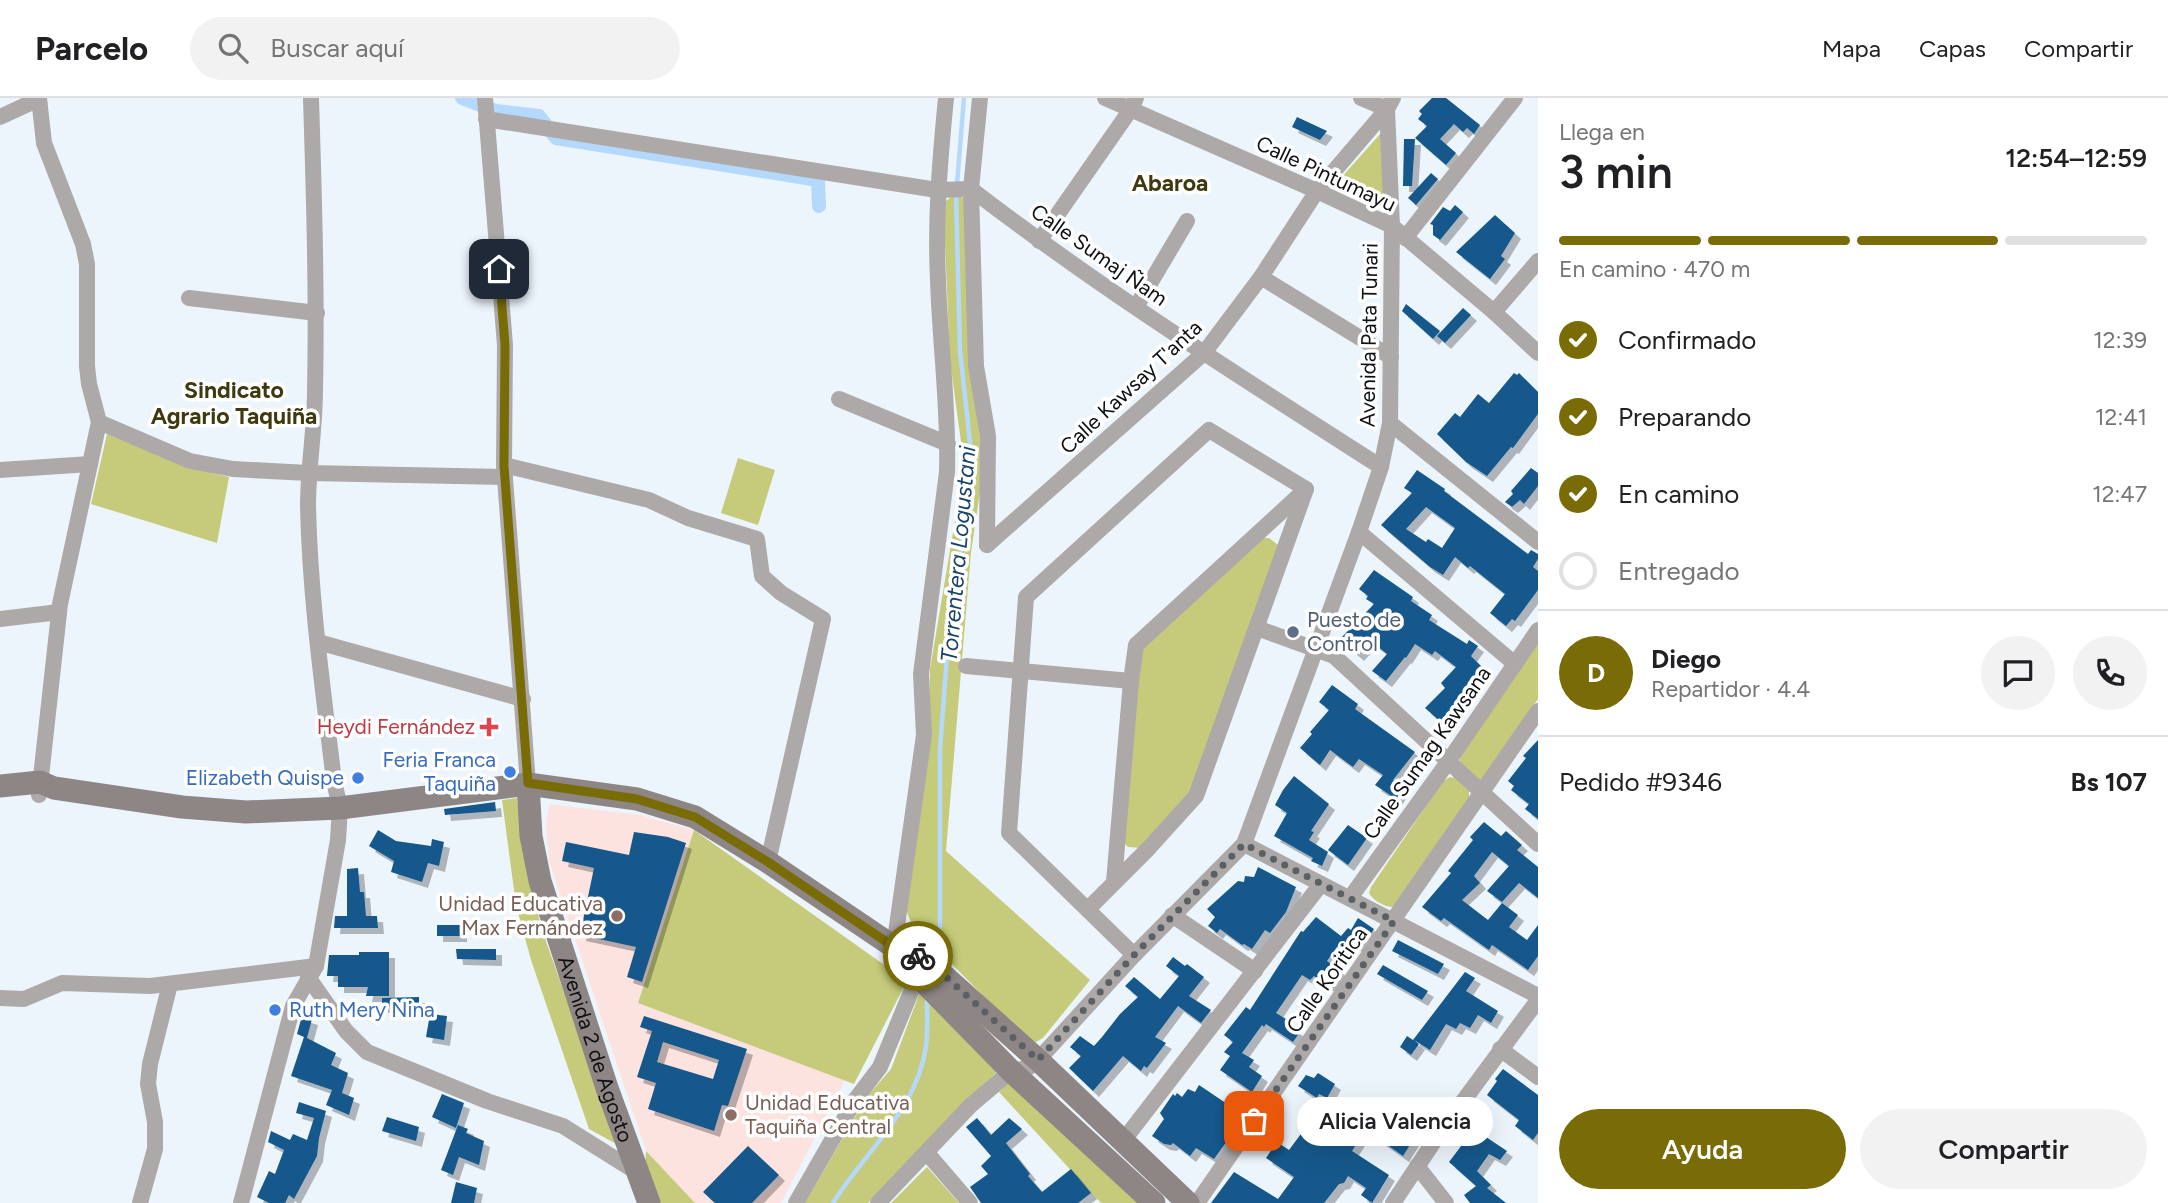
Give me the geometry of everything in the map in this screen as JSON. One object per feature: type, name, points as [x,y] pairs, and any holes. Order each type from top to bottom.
[{"type":"main road","points":[[0,786],[44,788],[182,807],[246,812],[340,808],[528,783],[637,799],[695,817],[768,862],[921,967],[1038,1060],[1188,1203]]},
{"type":"main road","name":"Avenida 2 de Agosto","points":[[528,783],[531,836],[540,881],[603,1076],[649,1203]]},
{"type":"main road","points":[[0,800],[44,788]]},
{"type":"main road","points":[[921,967],[1011,1071],[1154,1203]]},
{"type":"street","points":[[241,1203],[293,1006],[312,972],[338,840],[340,808],[334,781],[312,606],[308,473],[315,401],[317,313],[311,98]]},
{"type":"street","name":"Avenida 2 de Agosto","points":[[485,98],[505,345],[505,471],[528,783]]},
{"type":"street","points":[[946,98],[955,190]]},
{"type":"street","points":[[894,947],[924,735],[921,674],[947,472],[948,444],[937,278],[955,190],[980,98]]},
{"type":"street","name":"Calle Pintumayu","points":[[1105,98],[1133,104],[1392,226],[1538,353]]},
{"type":"street","points":[[1361,98],[1390,103]]},
{"type":"street","points":[[1405,238],[1515,98]]},
{"type":"street","points":[[0,117],[39,99],[44,143],[83,244],[87,264],[87,366],[99,422],[59,612],[44,788]]},
{"type":"street","name":"Calle Kawsay T'anta","points":[[955,190],[976,366],[988,436],[987,545],[1204,353],[1261,277],[1317,191],[1390,103]]},
{"type":"street","name":"Avenida Pata Tunari","points":[[1244,844],[1359,533],[1381,467],[1390,423],[1390,103]]},
{"type":"street","points":[[1038,241],[1133,104]]},
{"type":"street","points":[[486,119],[955,190]]},
{"type":"street","name":"Calle Sumaj Ñam","points":[[955,190],[1038,241],[1204,353],[1381,467]]},
{"type":"street","points":[[1136,307],[1187,221]]},
{"type":"street","points":[[1494,312],[1538,261]]},
{"type":"street","points":[[1261,277],[1391,357]]},
{"type":"street","points":[[189,298],[317,313]]},
{"type":"street","points":[[839,399],[948,444]]},
{"type":"street","points":[[99,422],[190,461],[233,469],[308,473],[505,471],[649,500],[688,518],[757,538],[762,576],[781,593],[823,619],[768,862]]},
{"type":"street","points":[[1390,423],[1538,542]]},
{"type":"street","points":[[1134,955],[1009,833],[1026,597],[1209,430],[1306,489]]},
{"type":"street","points":[[0,470],[90,464]]},
{"type":"street","points":[[1114,882],[1130,681],[1136,645],[1306,489]]},
{"type":"street","points":[[1088,909],[1196,796],[1306,489]]},
{"type":"street","points":[[1359,533],[1515,664]]},
{"type":"street","points":[[1255,536],[1276,537],[1281,543],[1283,553]]},
{"type":"street","points":[[0,619],[59,612]]},
{"type":"street","points":[[1257,628],[1334,656],[1538,844]]},
{"type":"street","name":"Calle Sumag Kawsana","points":[[1350,898],[1448,762],[1538,630]]},
{"type":"street","points":[[318,642],[523,699]]},
{"type":"street","points":[[966,666],[1130,681]]},
{"type":"street","name":"Calle Koritica","points":[[1198,1203],[1538,711]]},
{"type":"street","points":[[878,1203],[970,1106],[1011,1071],[1028,1068],[1038,1060],[1172,915],[1244,844],[1538,998],[1393,1203]]},
{"type":"street","points":[[1123,1141],[1321,884]]},
{"type":"street","points":[[1172,915],[1255,971]]},
{"type":"street","points":[[796,1203],[855,1100],[880,1067],[921,967]]},
{"type":"street","points":[[312,972],[346,1031],[367,1052],[488,1101],[563,1126],[638,1174]]},
{"type":"street","points":[[0,998],[23,999],[62,983],[150,986],[312,972]]},
{"type":"street","points":[[140,1203],[155,1149],[155,1122],[148,1084],[150,1064],[170,984]]},
{"type":"street","points":[[1500,1049],[1538,1077]]},
{"type":"street","points":[[927,1153],[970,1203]]},
{"type":"street","points":[[1417,1166],[1446,1203]]},
{"type":"shaded area","name":"Unidad Educativa Taquiña Central","points":[[549,804],[640,815],[694,830],[638,1003],[845,1080],[781,1203],[693,1203],[646,1151],[549,861],[546,824]]},
{"type":"green space","points":[[1381,133],[1387,212],[1358,196],[1332,188]]},
{"type":"green space","points":[[951,197],[966,200],[982,444],[980,492],[971,552],[946,851],[1090,980],[1043,1038],[1036,1042],[1027,1040],[938,950],[924,942],[925,933],[913,927],[906,910],[929,739],[930,669],[961,485],[962,449],[950,361],[944,221],[946,201]]},
{"type":"green space","points":[[107,434],[189,467],[229,477],[217,543],[91,504]]},
{"type":"green space","points":[[738,458],[775,470],[758,525],[721,513]]},
{"type":"green space","points":[[1263,538],[1269,538],[1278,545],[1190,797],[1142,848],[1128,847],[1123,842],[1140,648]]},
{"type":"green space","points":[[1538,642],[1538,699],[1480,781],[1460,763],[1460,758]]},
{"type":"green space","points":[[1450,777],[1456,778],[1469,791],[1469,799],[1395,907],[1373,899],[1369,893],[1371,887],[1443,781]]},
{"type":"green space","points":[[517,798],[523,853],[542,930],[618,1145],[589,1129],[531,960],[516,905],[502,800]]},
{"type":"green space","points":[[694,830],[907,981],[854,1084],[638,1003]]},
{"type":"green space","points":[[920,992],[998,1071],[868,1203],[805,1203],[866,1098],[891,1069]]},
{"type":"green space","points":[[1009,1081],[1138,1203],[1101,1203],[999,1092]]},
{"type":"green space","points":[[646,1151],[695,1203],[657,1203],[645,1168]]},
{"type":"green space","points":[[927,1167],[959,1203],[891,1203]]},
{"type":"building","points":[[1432,98],[1446,98],[1480,125],[1474,134],[1467,128],[1463,132],[1454,124],[1440,139],[1456,153],[1446,165],[1415,138],[1427,126],[1418,119],[1422,114],[1419,111]]},
{"type":"building","points":[[1297,117],[1327,131],[1320,140],[1292,127]]},
{"type":"building","points":[[1404,139],[1415,139],[1412,186],[1403,186]]},
{"type":"building","points":[[1431,173],[1438,179],[1416,205],[1408,198]]},
{"type":"building","points":[[1455,205],[1463,212],[1440,240],[1433,235],[1433,225],[1430,224],[1443,207],[1450,211]]},
{"type":"building","points":[[1495,215],[1515,233],[1501,256],[1505,259],[1490,279],[1456,252]]},
{"type":"building","points":[[1406,304],[1440,331],[1433,339],[1402,311]]},
{"type":"building","points":[[1463,308],[1471,315],[1445,343],[1437,336]]},
{"type":"building","points":[[1514,373],[1519,373],[1538,392],[1538,414],[1513,448],[1511,447],[1487,476],[1466,462],[1437,434],[1455,413],[1460,417],[1478,394],[1489,403]]},
{"type":"building","points":[[1531,468],[1538,473],[1538,486],[1524,504],[1520,500],[1512,507],[1505,502]]},
{"type":"building","points":[[1417,470],[1528,554],[1531,550],[1538,554],[1533,567],[1538,571],[1538,590],[1515,621],[1512,619],[1506,626],[1490,613],[1505,594],[1470,566],[1468,568],[1455,557],[1443,575],[1381,525],[1412,493],[1404,488]],"holes":[[[1426,507],[1455,528],[1442,548],[1428,539],[1426,542],[1406,529]]]},
{"type":"building","points":[[1374,570],[1413,597],[1411,601],[1432,615],[1429,620],[1467,644],[1469,640],[1478,646],[1471,656],[1486,671],[1451,709],[1442,723],[1425,708],[1445,688],[1441,683],[1456,667],[1435,651],[1432,655],[1415,644],[1386,681],[1372,671],[1387,654],[1371,641],[1358,655],[1340,639],[1374,604],[1366,599],[1368,596],[1359,589]]},
{"type":"building","points":[[1332,685],[1358,704],[1355,709],[1415,752],[1393,780],[1404,787],[1396,799],[1375,785],[1383,775],[1359,759],[1353,767],[1330,750],[1320,765],[1300,748],[1329,710],[1319,702]]},
{"type":"building","points":[[1538,740],[1538,819],[1525,809],[1529,804],[1511,790],[1514,786],[1508,781],[1526,758],[1523,756]]},
{"type":"building","points":[[1294,776],[1329,804],[1311,831],[1314,832],[1309,840],[1328,852],[1322,866],[1274,836],[1287,813],[1275,805]]},
{"type":"building","points":[[495,802],[496,811],[445,815],[444,809]]},
{"type":"building","points":[[1484,822],[1501,836],[1506,831],[1522,845],[1517,850],[1538,867],[1538,898],[1519,883],[1502,902],[1487,891],[1509,866],[1492,852],[1474,876],[1480,883],[1462,900],[1488,920],[1502,903],[1518,915],[1509,927],[1527,940],[1538,925],[1538,956],[1528,970],[1492,945],[1489,950],[1444,918],[1441,921],[1422,907],[1451,873],[1448,871],[1473,840],[1470,837]]},
{"type":"building","points":[[1348,825],[1367,838],[1348,865],[1328,850]]},
{"type":"building","points":[[378,830],[396,841],[431,846],[432,839],[444,842],[439,866],[428,863],[422,882],[391,872],[394,861],[369,846]]},
{"type":"building","points":[[634,832],[668,837],[686,843],[642,982],[627,977],[636,947],[580,935],[594,868],[562,861],[566,842],[629,855]]},
{"type":"building","points":[[1258,867],[1296,887],[1286,912],[1270,933],[1265,930],[1252,949],[1220,929],[1217,933],[1208,926],[1215,917],[1207,909],[1238,881],[1244,882],[1245,876],[1254,877]]},
{"type":"building","points":[[358,868],[366,916],[377,916],[378,928],[334,928],[335,916],[347,916],[347,869]]},
{"type":"building","points":[[1316,917],[1341,936],[1348,928],[1351,930],[1358,918],[1374,929],[1360,949],[1352,943],[1347,949],[1339,944],[1327,961],[1341,971],[1330,987],[1314,976],[1310,980],[1302,975],[1276,1013],[1300,1032],[1293,1042],[1266,1024],[1264,1027],[1262,1025],[1242,1053],[1254,1060],[1249,1067],[1262,1076],[1252,1092],[1220,1070],[1230,1056],[1224,1052],[1233,1042],[1224,1035],[1246,1007],[1250,1010],[1301,931]]},
{"type":"building","points":[[437,925],[461,925],[461,936],[437,936]]},
{"type":"building","points":[[1398,940],[1444,964],[1438,974],[1392,951]]},
{"type":"building","points":[[456,949],[496,949],[496,960],[457,959]]},
{"type":"building","points":[[359,952],[389,952],[389,996],[366,996],[368,987],[338,987],[338,976],[327,976],[329,955],[359,955]]},
{"type":"building","points":[[1173,957],[1204,977],[1189,996],[1211,1010],[1201,1023],[1178,1006],[1155,1037],[1166,1043],[1147,1068],[1144,1066],[1141,1071],[1123,1056],[1093,1091],[1069,1068],[1081,1056],[1070,1047],[1080,1036],[1094,1046],[1138,997],[1125,986],[1134,977],[1160,999],[1179,976],[1166,966]]},
{"type":"building","points":[[1383,965],[1428,991],[1422,1000],[1377,974]]},
{"type":"building","points":[[1465,972],[1475,978],[1466,991],[1498,1011],[1491,1023],[1478,1015],[1470,1028],[1460,1023],[1456,1029],[1446,1024],[1430,1050],[1414,1040],[1419,1044],[1411,1055],[1400,1047],[1407,1036],[1413,1040]]},
{"type":"building","points":[[419,997],[419,1008],[382,1007],[382,998]]},
{"type":"building","points":[[430,1014],[447,1016],[444,1040],[426,1037]]},
{"type":"building","points":[[302,1016],[312,1019],[307,1038],[336,1053],[331,1065],[348,1073],[342,1093],[354,1098],[349,1115],[326,1105],[332,1090],[291,1076],[304,1037],[297,1034]]},
{"type":"building","points":[[644,1016],[747,1049],[728,1106],[722,1105],[714,1131],[648,1109],[656,1083],[637,1077],[652,1031],[640,1027]],"holes":[[[663,1042],[719,1060],[713,1079],[657,1062]]]},
{"type":"building","points":[[1503,1069],[1538,1095],[1538,1133],[1533,1140],[1515,1126],[1519,1120],[1487,1095]]},
{"type":"building","points":[[1318,1073],[1335,1084],[1327,1098],[1319,1094],[1317,1098],[1298,1086],[1306,1075],[1314,1078]]},
{"type":"building","points":[[1199,1085],[1245,1116],[1214,1159],[1196,1148],[1190,1156],[1173,1143],[1164,1144],[1152,1136],[1164,1119],[1160,1113],[1173,1094],[1175,1096],[1177,1093],[1182,1097],[1188,1089],[1195,1092]]},
{"type":"building","points":[[442,1094],[464,1103],[456,1128],[432,1117]]},
{"type":"building","points":[[299,1102],[326,1111],[317,1156],[294,1199],[289,1195],[285,1203],[269,1203],[257,1197],[269,1171],[275,1174],[284,1150],[268,1142],[271,1131],[290,1140],[293,1134],[307,1140],[314,1118],[296,1113]]},
{"type":"building","points":[[1333,1110],[1364,1132],[1352,1151],[1389,1175],[1372,1203],[1361,1195],[1366,1188],[1348,1176],[1324,1203],[1211,1203],[1234,1172],[1278,1199],[1294,1177],[1266,1158],[1277,1142],[1289,1150],[1309,1123],[1314,1127],[1320,1119],[1325,1122]]},
{"type":"building","points":[[387,1117],[419,1127],[416,1141],[382,1131]]},
{"type":"building","points":[[977,1118],[991,1135],[1009,1118],[1022,1129],[1006,1143],[1042,1192],[1071,1169],[1091,1193],[1078,1203],[981,1203],[970,1187],[988,1174],[981,1166],[991,1156],[966,1127]]},
{"type":"building","points":[[1382,1120],[1413,1140],[1403,1156],[1373,1135]]},
{"type":"building","points":[[458,1125],[468,1129],[466,1133],[484,1141],[479,1165],[459,1157],[453,1175],[441,1170]]},
{"type":"building","points":[[1474,1129],[1507,1151],[1500,1160],[1489,1154],[1477,1171],[1491,1185],[1487,1188],[1506,1203],[1470,1203],[1464,1195],[1476,1186],[1449,1162]]},
{"type":"building","points":[[748,1146],[779,1175],[752,1203],[715,1203],[703,1192]]},
{"type":"building","points":[[456,1182],[477,1188],[474,1203],[451,1203]]},
{"type":"waterway","points":[[462,98],[496,111],[539,116],[556,138],[818,180],[819,206]]},
{"type":"waterway","name":"Torrentera Logustani","points":[[957,184],[964,98]]},
{"type":"waterway","name":"Torrentera Logustani","points":[[940,927],[940,749],[947,656],[966,513],[970,442],[960,351],[956,193]]},
{"type":"waterway","name":"Torrentera Logustani","points":[[833,1203],[888,1129],[913,1090],[926,1046],[927,1002]]},
{"type":"way so far","points":[[918,956],[924,957],[1038,1060],[1107,983],[1244,844],[1394,921],[1254,1121]]},
{"type":"place","name":"Puesto de Control","points":[[1293,632]]},
{"type":"place","name":"Heydi Fernández","points":[[489,727]]},
{"type":"place","name":"Feria Franca Taquiña","points":[[510,772]]},
{"type":"place","name":"Elizabeth Quispe","points":[[358,778]]},
{"type":"place","name":"Unidad Educativa Max Fernández","points":[[617,916]]},
{"type":"place","name":"Ruth Mery Nina","points":[[275,1010]]},
{"type":"place","name":"Unidad Educativa Taquiña Central","points":[[731,1115]]},
{"type":"place","name":"Alicia Valencia","points":[[1254,1121]]},
{"type":"district","name":"Abaroa","points":[[1170,183]]},
{"type":"district","name":"Sindicato Agrario Taquiña","points":[[234,403]]},
{"type":"route","points":[[499,269],[505,345],[504,466],[528,783],[637,799],[695,817],[768,862],[894,947],[918,956]]}]
